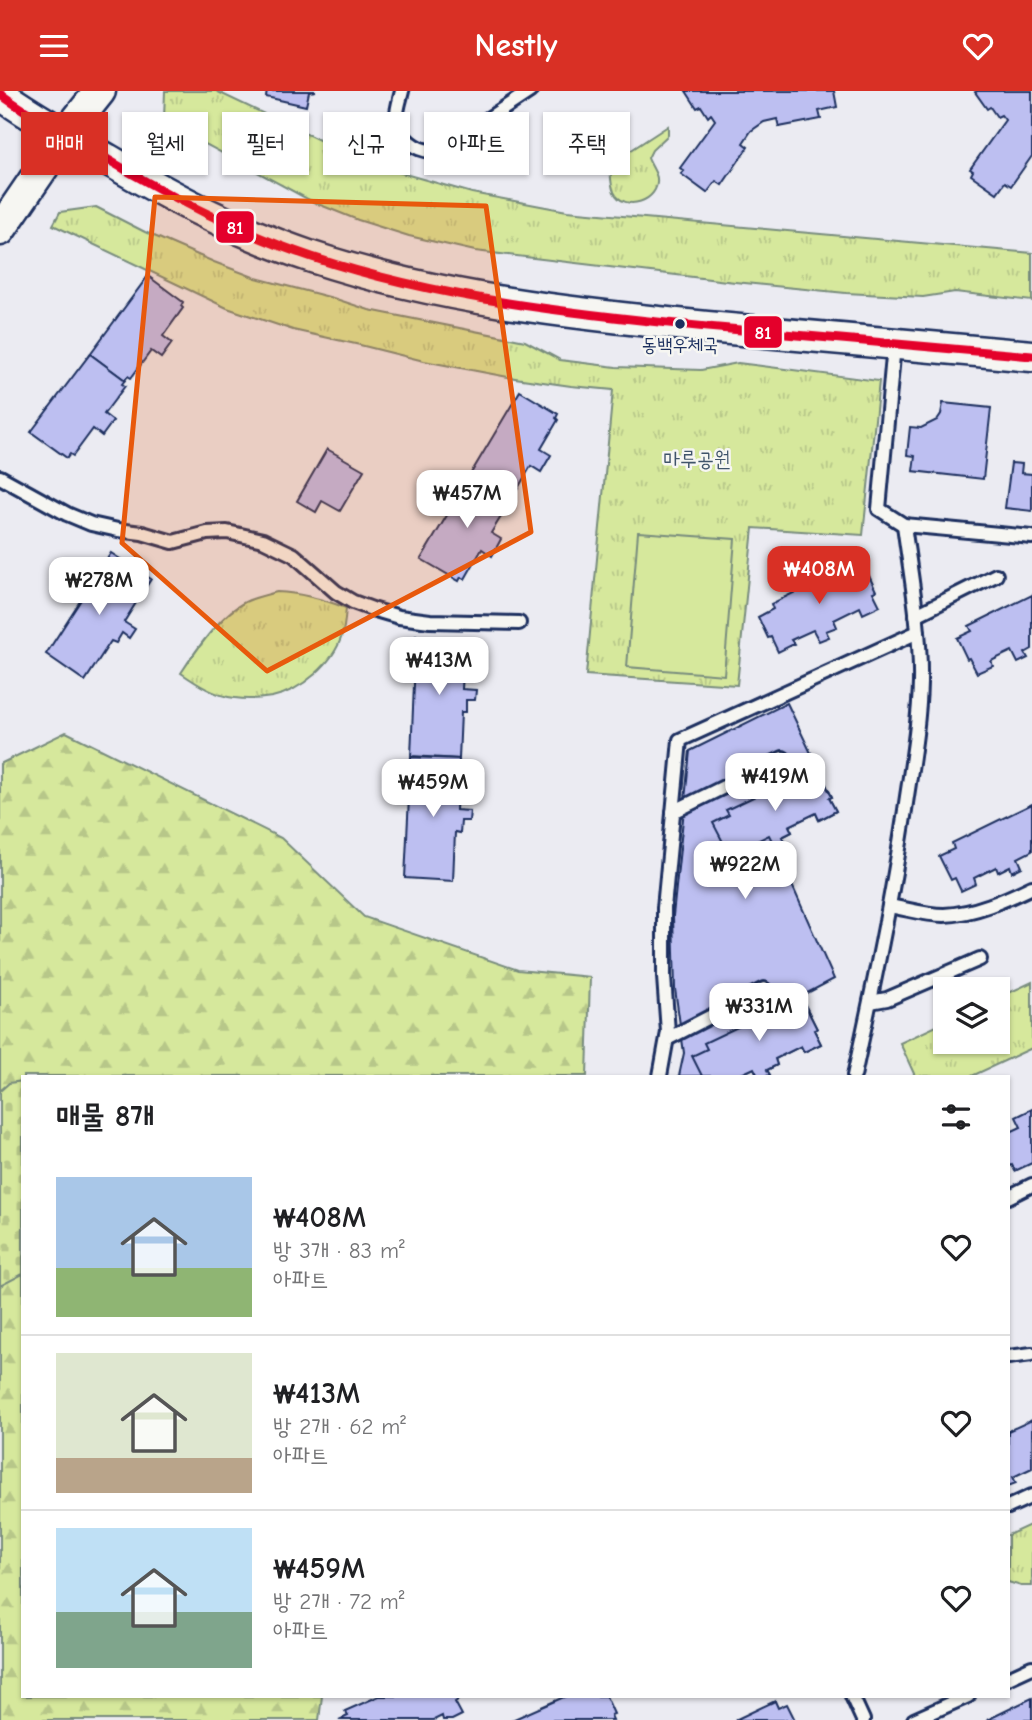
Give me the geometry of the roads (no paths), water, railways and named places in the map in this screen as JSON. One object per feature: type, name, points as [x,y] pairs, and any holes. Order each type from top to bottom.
[{"type":"street","points":[[83,112],[100,91]]},
{"type":"street","points":[[0,94],[29,112]]},
{"type":"street","points":[[108,160],[226,224],[313,257],[407,283],[510,303],[643,320],[1032,356]]},
{"type":"street","points":[[0,230],[38,175]]},
{"type":"lane","points":[[402,91],[397,118],[399,129],[414,146],[437,150],[530,91]]},
{"type":"lane","points":[[894,345],[879,509],[904,525],[1032,537]]},
{"type":"lane","points":[[0,477],[67,514],[91,524],[173,541],[207,533],[227,532],[263,540],[294,555],[336,592],[352,602],[399,617],[430,621],[519,623]]},
{"type":"lane","points":[[851,1075],[890,906],[916,727],[920,684],[918,632],[904,525]]},
{"type":"lane","points":[[916,615],[996,575]]},
{"type":"lane","points":[[660,1075],[667,1039],[664,908],[680,740],[918,632]]},
{"type":"lane","points":[[673,812],[783,758]]},
{"type":"lane","points":[[890,906],[942,915],[962,913],[1010,898],[1032,887]]},
{"type":"lane","points":[[870,1002],[887,999],[980,959]]},
{"type":"lane","points":[[667,1039],[764,989]]},
{"type":"lane","points":[[1010,1196],[1032,1185]]},
{"type":"lane","points":[[1010,1357],[1032,1355]]},
{"type":"lane","points":[[1010,1506],[1032,1496]]},
{"type":"lane","points":[[1010,1677],[1032,1667]]},
{"type":"lane","points":[[853,1698],[863,1720]]},
{"type":"lane","points":[[914,1720],[964,1698]]},
{"type":"place","name":"동백우체국","points":[[680,324]]},
{"type":"park label","name":"마루공원","points":[[697,459]]}]
